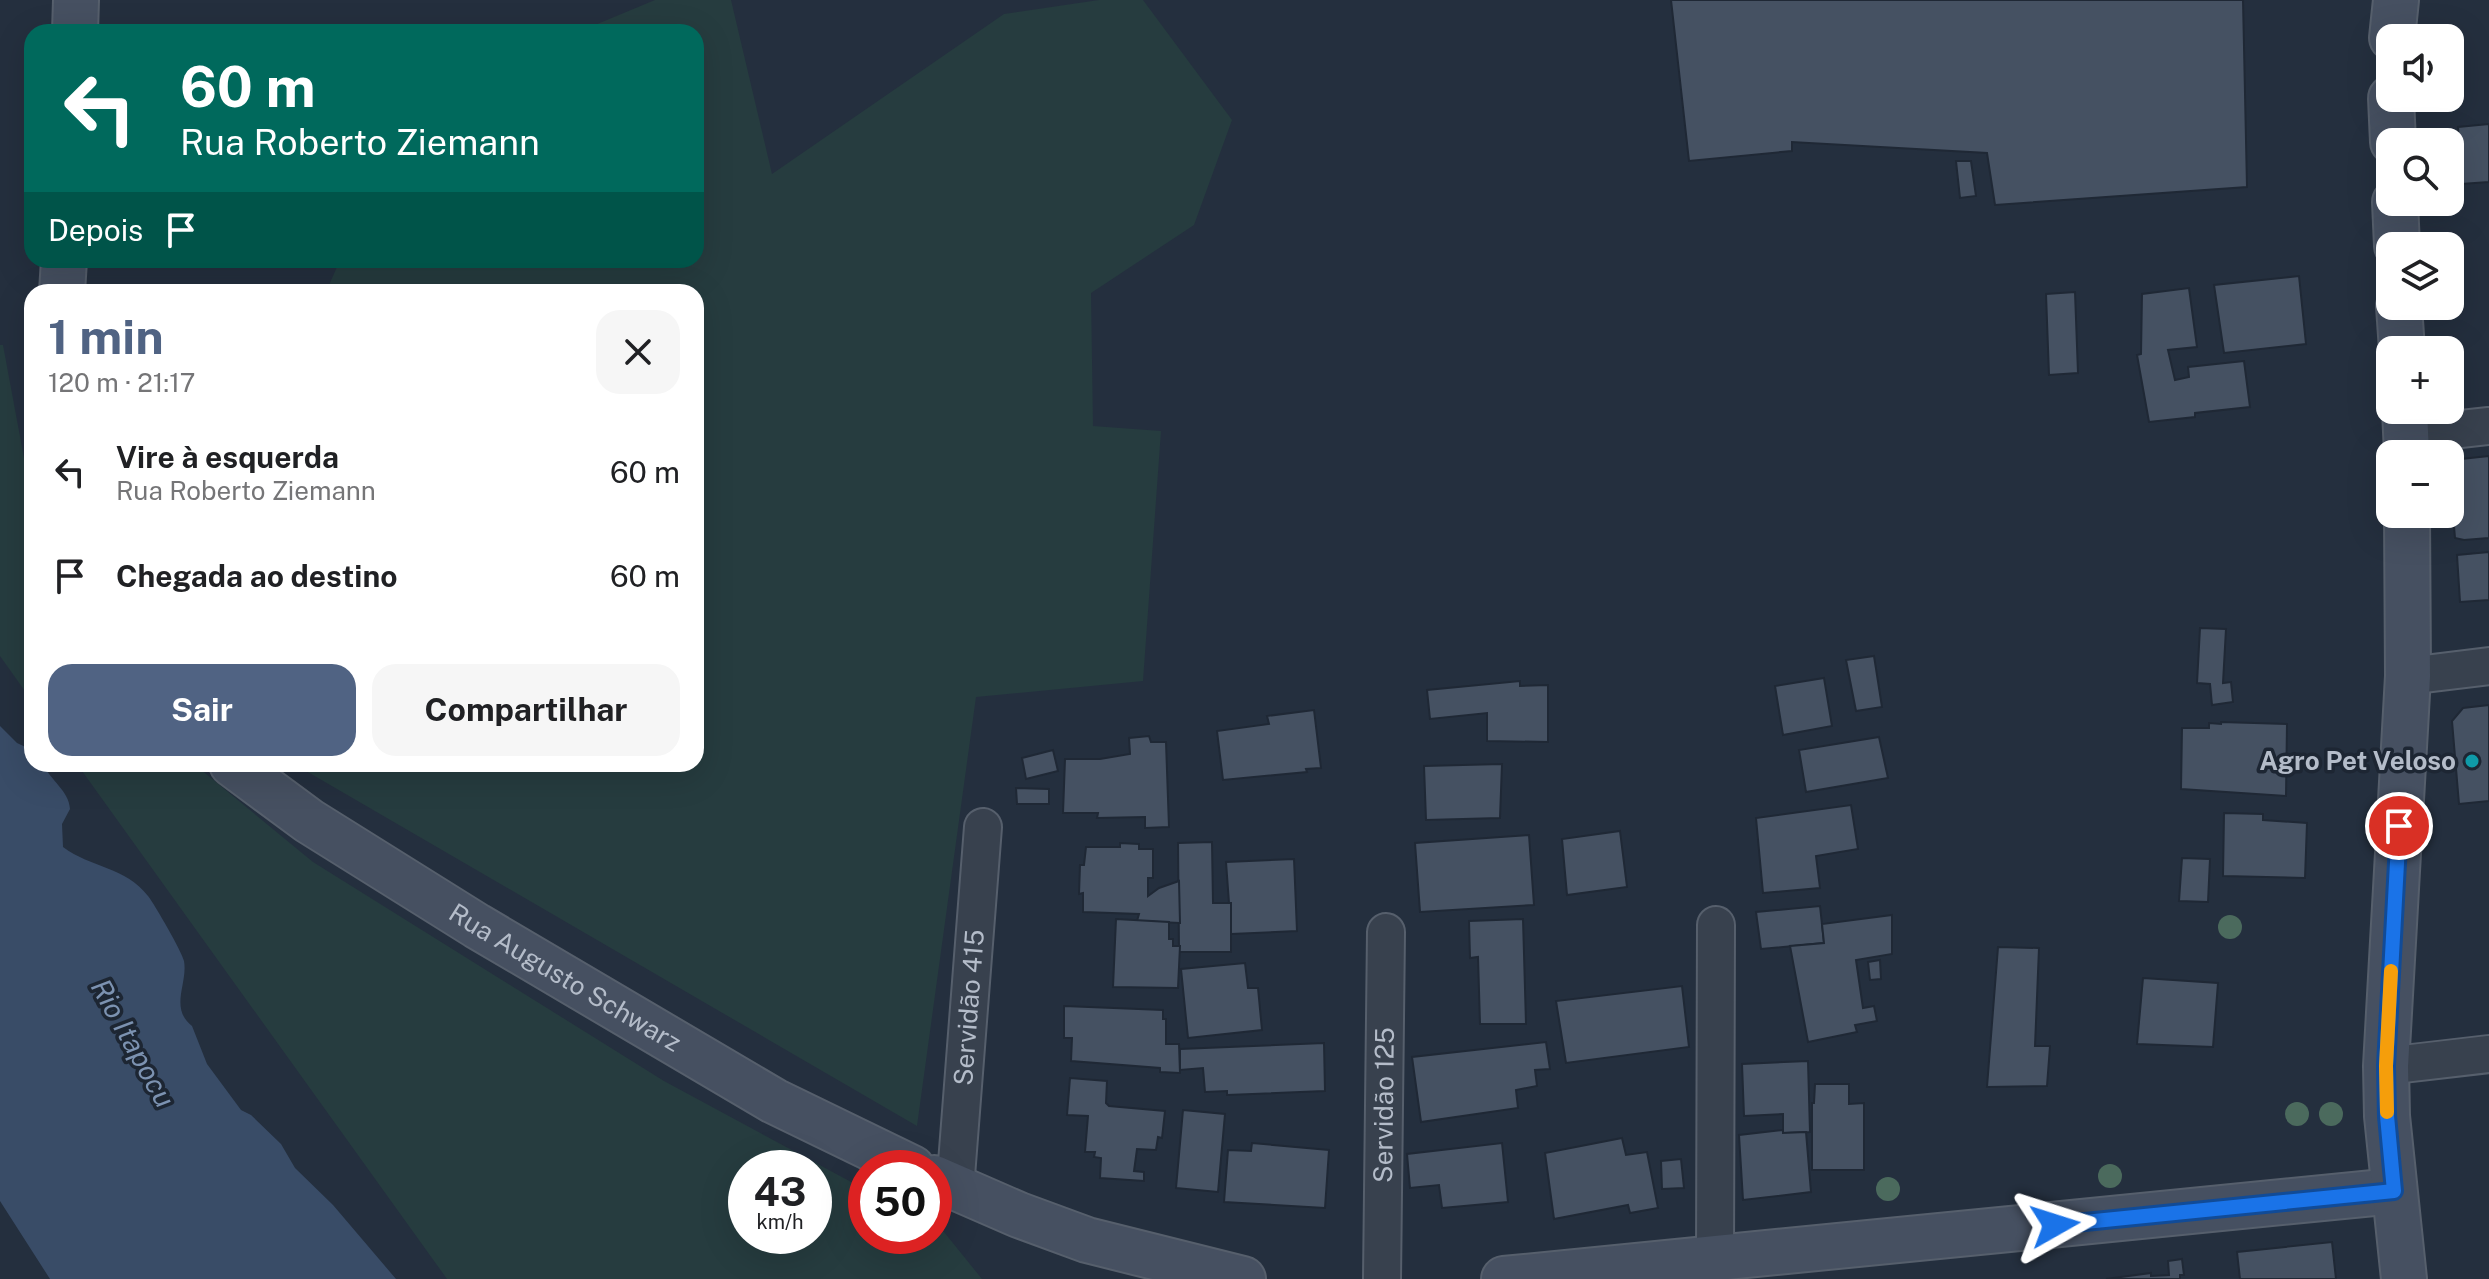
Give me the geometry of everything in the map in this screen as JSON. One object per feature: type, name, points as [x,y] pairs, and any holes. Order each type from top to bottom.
[{"type":"main road","points":[[75,24],[76,0]]},
{"type":"main road","points":[[2393,24],[2396,0]]},
{"type":"main road","points":[[2404,1279],[2387,1116],[2386,1066],[2408,676],[2407,528]]},
{"type":"main road","name":"Rua Augusto Schwarz","points":[[243,772],[309,821],[477,926],[774,1101],[875,1150]]},
{"type":"main road","points":[[952,1187],[1087,1240],[1243,1279]]},
{"type":"main road","points":[[1504,1279],[2394,1191]]},
{"type":"street","points":[[2406,433],[2489,426]]},
{"type":"street","points":[[2408,676],[2489,666]]},
{"type":"street","name":"Servidão 415","points":[[949,1150],[983,827]]},
{"type":"street","points":[[1715,1258],[1716,925]]},
{"type":"street","name":"Servidão 125","points":[[1360,1279],[1377,946],[1382,1279]]},
{"type":"street","points":[[2386,1066],[2489,1054]]},
{"type":"green space","points":[[655,0],[731,0],[772,174],[1004,14],[1099,0],[1143,0],[1232,120],[1194,225],[1091,293],[1093,426],[1161,431],[1143,681],[976,697],[917,1126],[308,772],[704,772],[704,284],[330,284],[336,268],[704,268],[704,24],[597,24]]},
{"type":"green space","points":[[0,345],[3,345],[24,458],[24,690],[0,656]]},
{"type":"green space","points":[[83,772],[204,772],[313,862],[664,1081],[792,1150],[728,1150],[728,1254],[832,1254],[832,1172],[848,1180],[848,1254],[952,1254],[952,1242],[982,1279],[447,1279]]},
{"type":"water","name":"Rio Itapocu","points":[[0,726],[24,746],[24,772],[47,772],[66,797],[70,809],[62,824],[63,847],[129,879],[148,896],[156,909],[184,961],[180,1004],[207,1064],[241,1110],[251,1115],[281,1144],[295,1168],[333,1205],[396,1279],[50,1279],[0,1201]]},
{"type":"building","points":[[1671,0],[2243,0],[2247,187],[1995,205],[1987,153],[1792,142],[1792,151],[1689,161]]},
{"type":"building","points":[[2489,124],[2489,182],[2464,184],[2464,128],[2458,127]]},
{"type":"building","points":[[1956,161],[1971,161],[1976,196],[1960,198]]},
{"type":"building","points":[[2299,276],[2306,344],[2224,353],[2214,285]]},
{"type":"building","points":[[2189,288],[2197,347],[2168,350],[2175,380],[2189,377],[2188,367],[2244,361],[2250,407],[2149,422],[2137,355],[2141,354],[2142,294]]},
{"type":"building","points":[[2075,292],[2078,373],[2049,375],[2046,294]]},
{"type":"building","points":[[2489,456],[2489,538],[2455,538],[2454,528],[2464,528],[2464,459]]},
{"type":"building","points":[[2489,552],[2489,600],[2460,602],[2457,555]]},
{"type":"building","points":[[2200,628],[2226,629],[2223,683],[2231,682],[2233,702],[2212,705],[2210,684],[2197,683]]},
{"type":"building","points":[[1874,656],[1882,707],[1856,711],[1846,660]]},
{"type":"building","points":[[1824,678],[1832,726],[1783,735],[1775,686]]},
{"type":"building","points":[[1520,681],[1520,686],[1548,685],[1548,742],[1487,741],[1487,713],[1430,719],[1427,690]]},
{"type":"building","name":"Agro Pet Veloso","points":[[2489,705],[2489,801],[2459,804],[2452,721],[2463,708]]},
{"type":"building","points":[[1314,710],[1321,768],[1223,780],[1217,731],[1269,724],[1267,716]]},
{"type":"building","points":[[2209,723],[2287,724],[2286,796],[2181,789],[2182,728],[2209,728]]},
{"type":"building","points":[[1149,736],[1151,742],[1166,742],[1169,827],[1145,828],[1145,817],[1097,818],[1098,813],[1063,813],[1065,759],[1100,759],[1130,754],[1129,738]]},
{"type":"building","points":[[1879,737],[1888,778],[1806,792],[1799,750]]},
{"type":"building","points":[[1053,750],[1058,771],[1026,779],[1022,758]]},
{"type":"building","points":[[1502,764],[1500,818],[1426,820],[1424,766]]},
{"type":"building","points":[[1016,788],[1049,789],[1049,804],[1017,804]]},
{"type":"building","points":[[1851,805],[1858,849],[1816,856],[1820,888],[1763,893],[1756,818]]},
{"type":"building","points":[[2224,813],[2263,814],[2263,820],[2307,823],[2305,878],[2223,876]]},
{"type":"building","points":[[1620,831],[1627,887],[1567,895],[1562,839]]},
{"type":"building","points":[[1529,835],[1534,905],[1420,912],[1415,843]]},
{"type":"building","points":[[1212,842],[1213,903],[1231,903],[1231,952],[1179,952],[1178,843]]},
{"type":"building","points":[[1120,843],[1139,844],[1139,849],[1153,849],[1153,878],[1148,878],[1148,896],[1159,888],[1179,881],[1180,923],[1137,921],[1139,914],[1083,912],[1083,893],[1079,894],[1080,865],[1084,865],[1086,847],[1120,847]]},
{"type":"building","points":[[2182,858],[2210,859],[2208,902],[2179,901]]},
{"type":"building","points":[[1294,859],[1297,931],[1231,934],[1226,862]]},
{"type":"building","points":[[1820,906],[1824,943],[1761,949],[1756,912]]},
{"type":"building","points":[[1892,915],[1892,954],[1856,960],[1863,1008],[1874,1006],[1877,1021],[1855,1025],[1857,1032],[1808,1042],[1790,946],[1824,943],[1822,924]]},
{"type":"building","points":[[1116,919],[1169,922],[1169,939],[1173,939],[1173,946],[1180,946],[1178,988],[1113,987]]},
{"type":"building","points":[[1523,919],[1526,1024],[1480,1024],[1478,957],[1470,958],[1469,921]]},
{"type":"building","points":[[1998,947],[2039,948],[2035,1046],[2050,1046],[2047,1086],[1987,1087]]},
{"type":"building","points":[[1880,960],[1881,979],[1870,980],[1868,962]]},
{"type":"building","points":[[1245,963],[1248,988],[1258,988],[1262,1030],[1188,1038],[1181,969]]},
{"type":"building","points":[[2143,978],[2218,983],[2213,1047],[2137,1044]]},
{"type":"building","points":[[1682,986],[1689,1047],[1566,1063],[1556,1001]]},
{"type":"building","points":[[1064,1006],[1163,1010],[1166,1044],[1179,1044],[1180,1073],[1160,1072],[1160,1068],[1071,1061],[1072,1038],[1064,1038]]},
{"type":"building","points":[[1546,1042],[1550,1069],[1535,1070],[1537,1086],[1516,1090],[1518,1108],[1421,1122],[1412,1057]]},
{"type":"building","points":[[1324,1043],[1325,1091],[1227,1095],[1227,1091],[1205,1092],[1203,1068],[1180,1070],[1180,1049]]},
{"type":"building","points":[[1808,1061],[1810,1132],[1783,1133],[1783,1114],[1744,1116],[1742,1064]]},
{"type":"building","points":[[1070,1078],[1107,1081],[1106,1103],[1109,1106],[1165,1111],[1162,1138],[1158,1137],[1156,1150],[1137,1149],[1134,1171],[1144,1172],[1144,1181],[1100,1178],[1101,1158],[1094,1157],[1095,1152],[1085,1152],[1088,1116],[1067,1115]]},
{"type":"building","points":[[1815,1084],[1849,1084],[1849,1104],[1864,1103],[1864,1170],[1812,1170]]},
{"type":"building","points":[[1183,1110],[1225,1114],[1218,1192],[1176,1188]]},
{"type":"building","points":[[1783,1130],[1783,1133],[1806,1132],[1811,1192],[1743,1200],[1739,1135]]},
{"type":"building","points":[[1622,1138],[1626,1155],[1647,1152],[1658,1208],[1630,1213],[1628,1205],[1554,1219],[1545,1153]]},
{"type":"building","points":[[1252,1143],[1329,1150],[1325,1208],[1224,1202],[1228,1150],[1251,1151]]},
{"type":"building","points":[[1502,1143],[1508,1202],[1442,1208],[1439,1185],[1410,1188],[1407,1154]]},
{"type":"building","points":[[1681,1159],[1684,1188],[1662,1189],[1661,1161]]},
{"type":"building","points":[[2332,1242],[2336,1279],[2240,1279],[2237,1252]]},
{"type":"building","points":[[2182,1259],[2184,1275],[2180,1275],[2180,1279],[2106,1279],[2151,1273],[2151,1276],[2169,1275],[2168,1261]]},
{"type":"slow traffic","points":[[2387,1112],[2391,971]]},
{"type":"place","name":"Agro Pet Veloso","points":[[2472,761]]},
{"type":"route","points":[[2055,1225],[2394,1191],[2386,1066],[2399,826]]}]
